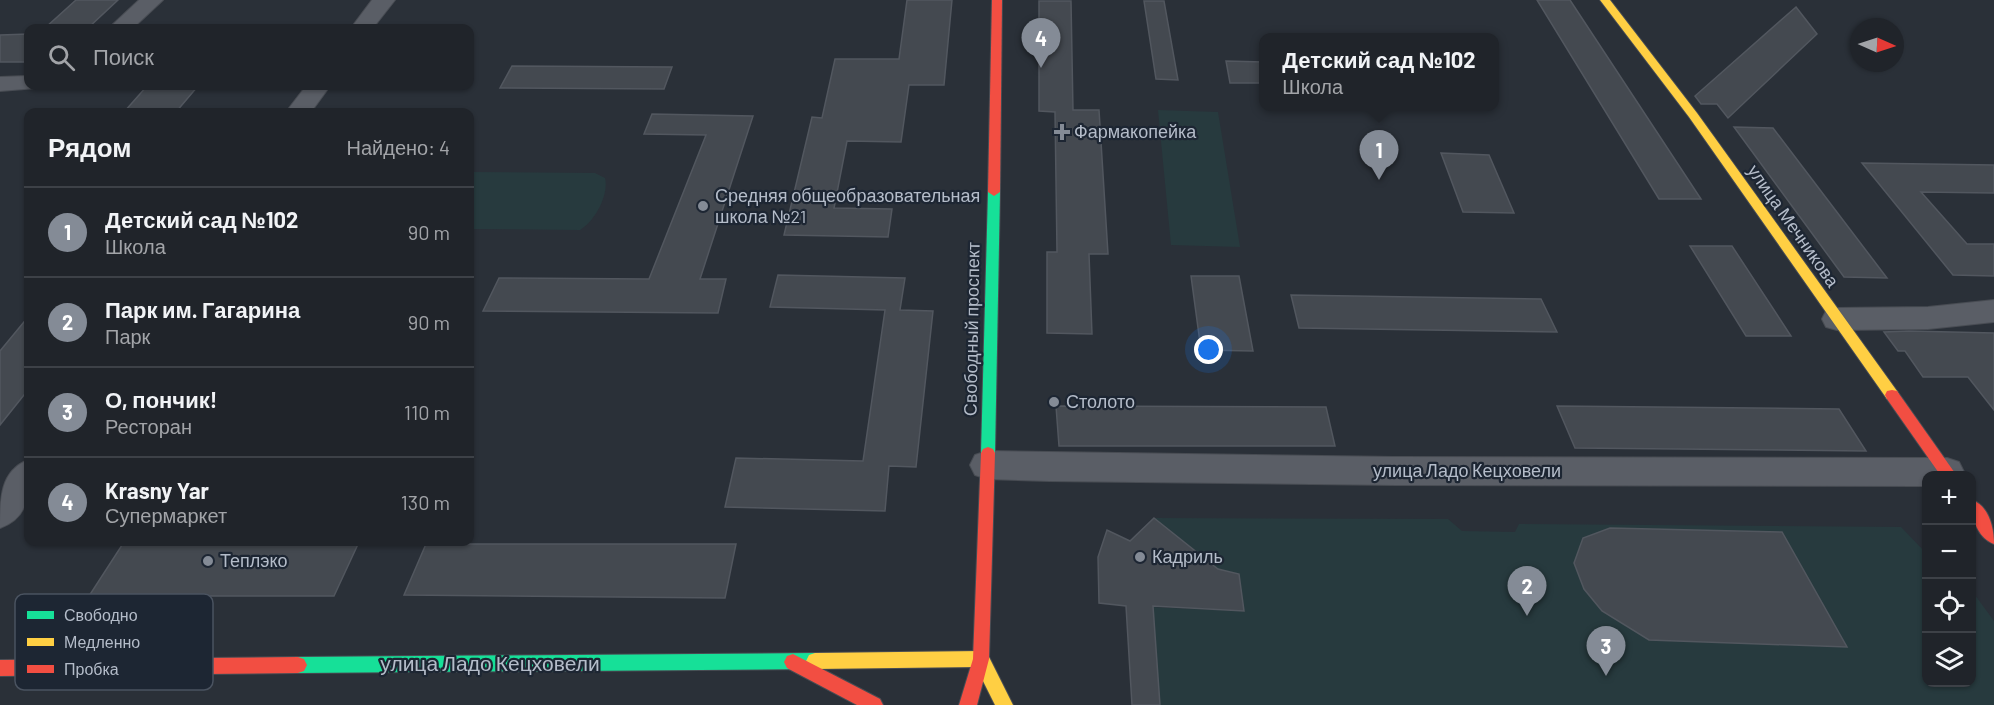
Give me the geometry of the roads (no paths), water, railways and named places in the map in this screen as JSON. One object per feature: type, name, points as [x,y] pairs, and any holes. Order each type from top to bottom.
[{"type":"main road","name":"Свободный проспект","points":[[968,705],[981,659],[992,349],[997,0]]},
{"type":"main road","name":"улица Мечникова","points":[[1605,0],[1693,115],[1946,471]]},
{"type":"main road","points":[[1976,513],[1994,537]]},
{"type":"main road","name":"Свободный проспект","points":[[981,659],[1004,705]]},
{"type":"main road","name":"улица Ладо Кецховели","points":[[213,666],[981,659]]},
{"type":"main road","points":[[792,661],[874,705]]},
{"type":"main road","name":"улица Ладо Кецховели","points":[[0,668],[15,668]]},
{"type":"street","points":[[125,24],[152,0]]},
{"type":"street","points":[[365,24],[384,0]]},
{"type":"street","points":[[0,84],[24,83]]},
{"type":"street","points":[[301,108],[315,90]]},
{"type":"street","points":[[1837,319],[1928,318],[1994,311]]},
{"type":"street","name":"улица Ладо Кецховели","points":[[987,465],[1394,471],[1922,474]]},
{"type":"street","points":[[0,513],[24,480]]},
{"type":"place","name":"Krasny Yar","points":[[1041,68]]},
{"type":"place","name":"Фармакопейка","points":[[1062,132]]},
{"type":"place","name":"Детский сад №102","points":[[1379,180]]},
{"type":"place","name":"Средняя общеобразовательная школа №21","points":[[703,206]]},
{"type":"place","name":"Столото","points":[[1054,402]]},
{"type":"place","name":"Кадриль","points":[[1140,557]]},
{"type":"place","name":"Теплэко","points":[[208,561]]},
{"type":"place","name":"Парк им. Гагарина","points":[[1527,616]]},
{"type":"place","name":"О, пончик!","points":[[1606,676]]}]
